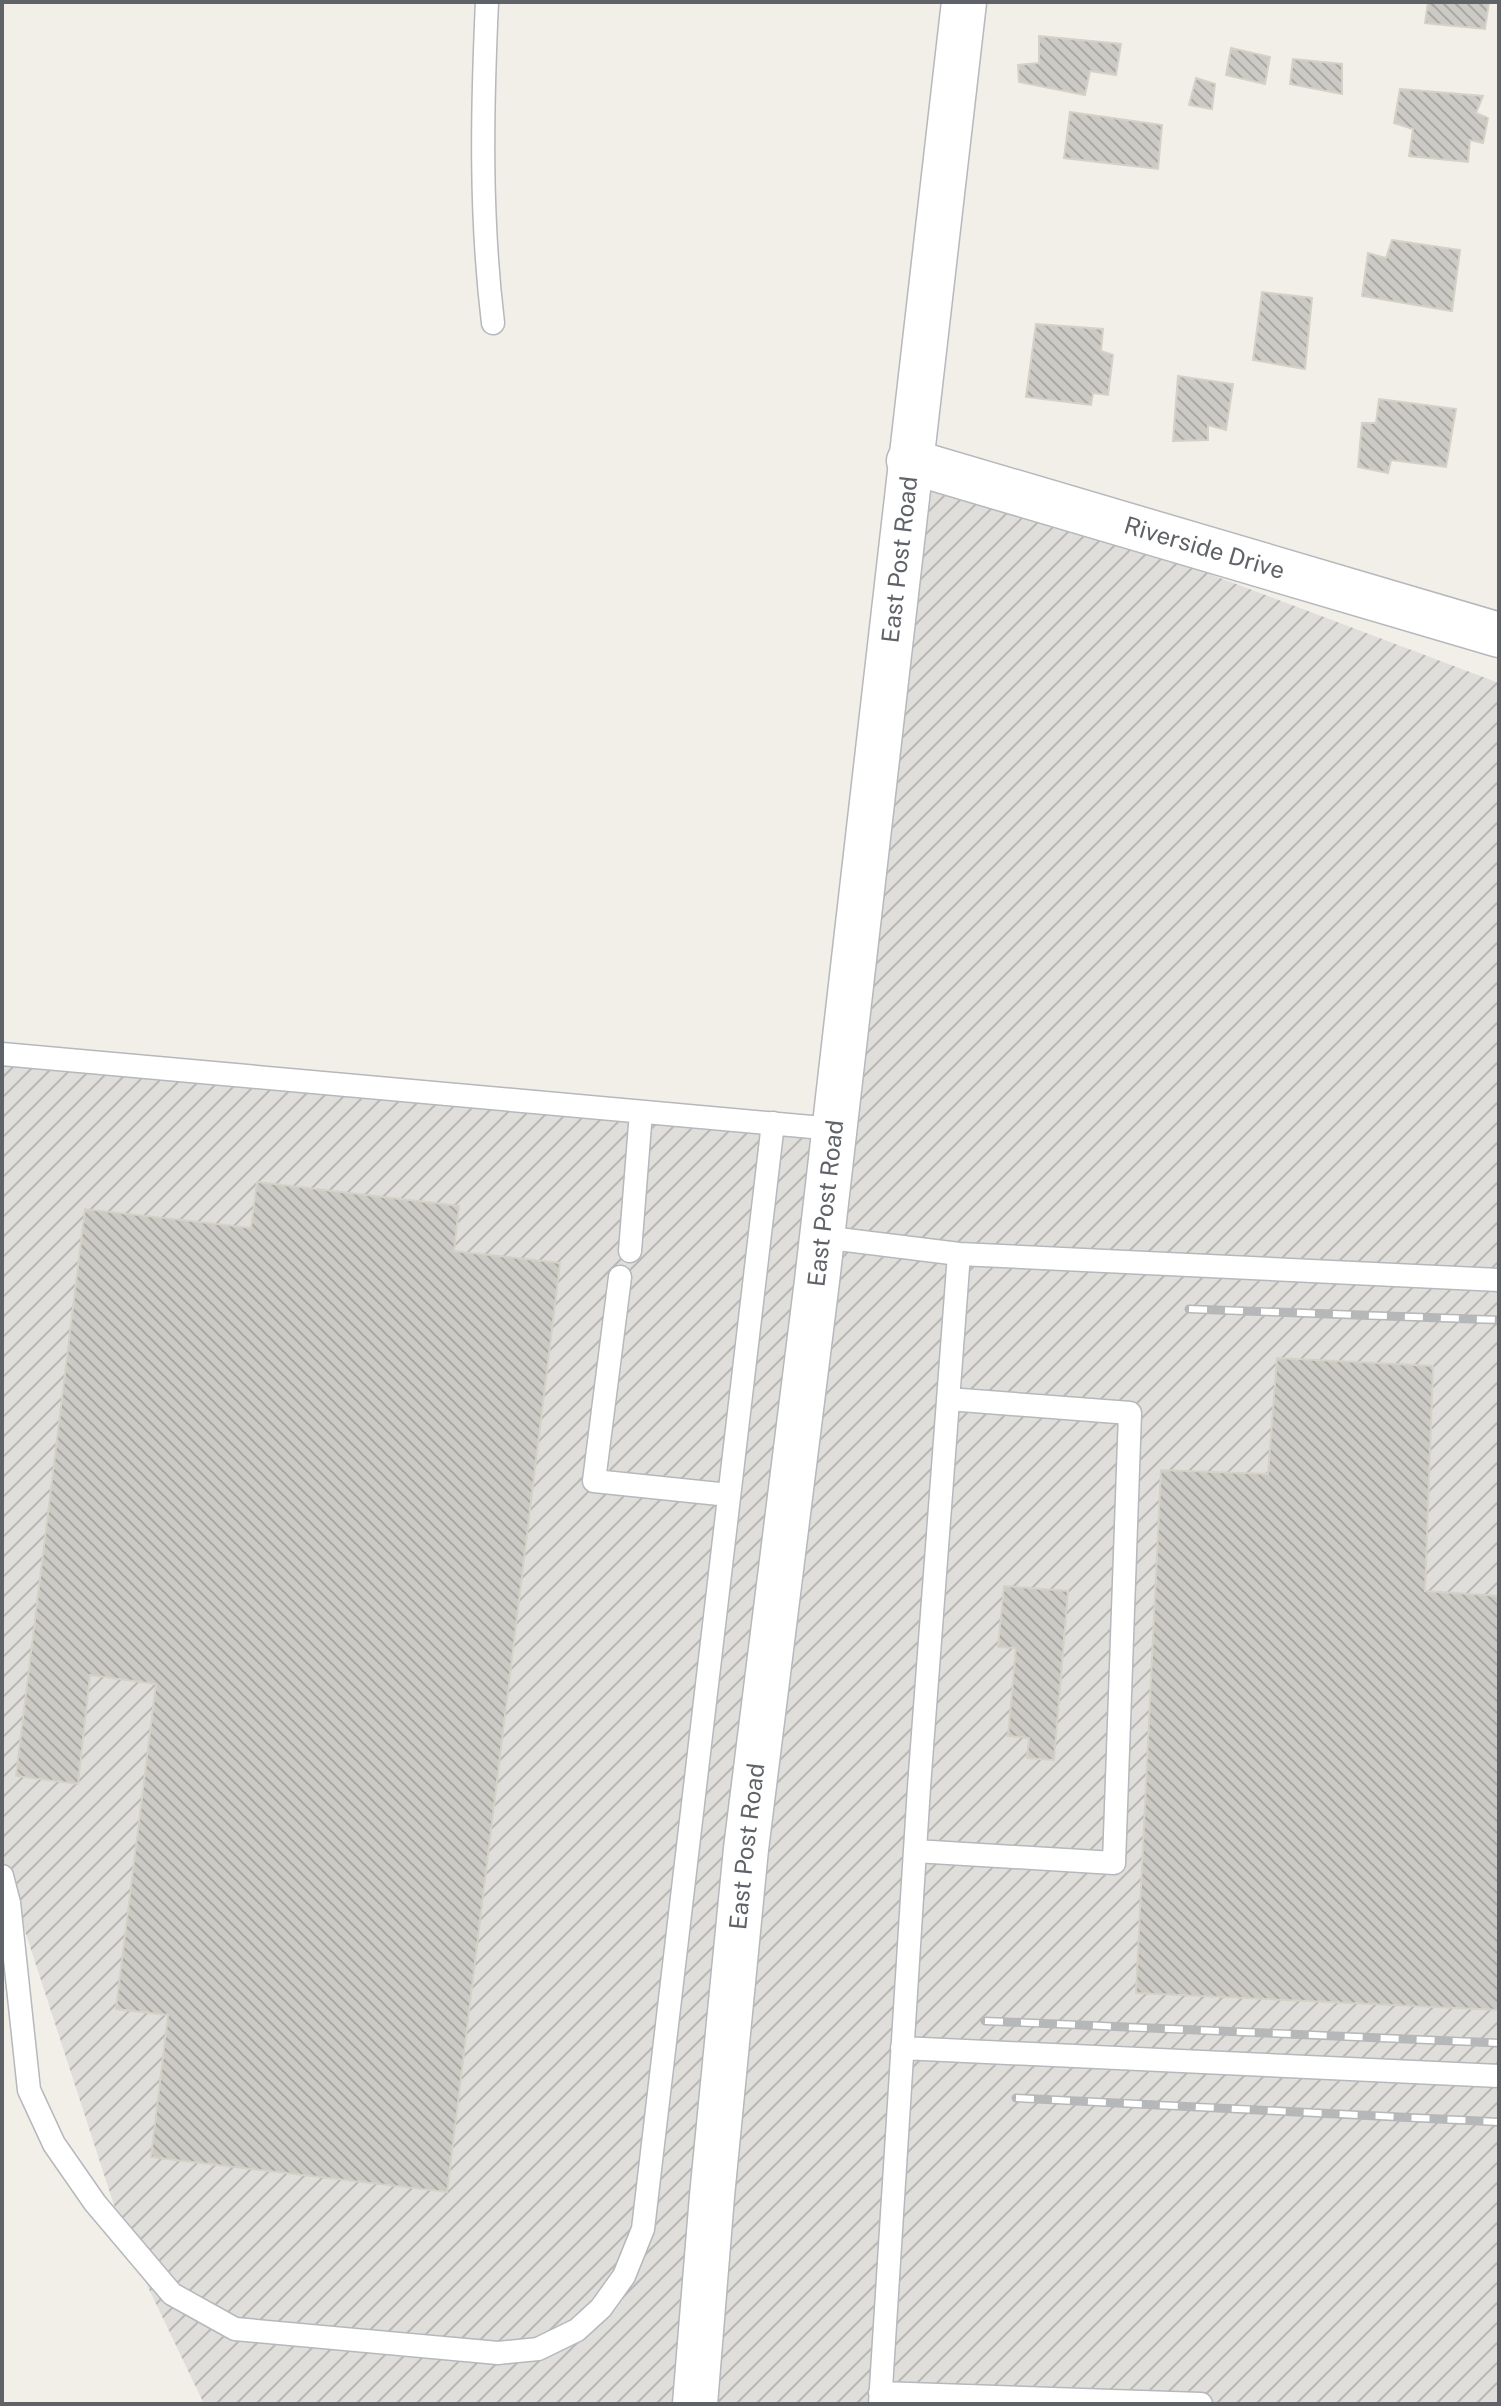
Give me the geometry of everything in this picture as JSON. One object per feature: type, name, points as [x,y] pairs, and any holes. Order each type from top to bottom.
[{"type":"street","name":"East Post Road","points":[[695,2404],[746,1849],[822,1237],[964,2]]},
{"type":"street","name":"Riverside Drive","points":[[909,461],[1499,635]]},
{"type":"lane","points":[[487,2],[482,123],[486,259],[493,323]]},
{"type":"lane","points":[[2,1054],[834,1129]]},
{"type":"lane","points":[[630,1251],[641,1112]]},
{"type":"lane","points":[[2,1876],[9,1903],[29,2090],[54,2144],[95,2203],[172,2294],[235,2329],[498,2353],[538,2349],[577,2330],[601,2308],[624,2276],[643,2229],[773,1123]]},
{"type":"lane","points":[[822,1237],[959,1254],[1499,1280]]},
{"type":"lane","points":[[959,1254],[915,1851],[880,2398],[1201,2404]]},
{"type":"lane","points":[[620,1277],[594,1481],[729,1495]]},
{"type":"lane","points":[[915,1851],[1114,1863],[1130,1413],[948,1399]]},
{"type":"lane","points":[[902,2048],[1499,2076]]},
{"type":"shaded area","points":[[909,461],[1499,683],[1499,2404],[204,2404],[125,2239],[24,1928],[2,1876],[2,1054],[833,1129]]},
{"type":"building","points":[[1428,2],[1489,2],[1485,29],[1425,23]]},
{"type":"building","points":[[1039,36],[1121,44],[1116,75],[1090,71],[1085,95],[1019,82],[1018,65],[1039,63]]},
{"type":"building","points":[[1231,48],[1270,57],[1265,84],[1226,75]]},
{"type":"building","points":[[1293,59],[1342,64],[1342,94],[1290,84]]},
{"type":"building","points":[[1196,78],[1215,84],[1212,109],[1189,105]]},
{"type":"building","points":[[1400,89],[1483,96],[1476,113],[1488,118],[1483,143],[1470,140],[1468,162],[1409,156],[1413,129],[1394,123]]},
{"type":"building","points":[[1070,112],[1162,125],[1158,169],[1064,158]]},
{"type":"building","points":[[1392,240],[1460,250],[1452,311],[1362,296],[1368,253],[1386,258]]},
{"type":"building","points":[[1262,292],[1312,298],[1305,369],[1253,360]]},
{"type":"building","points":[[1036,324],[1103,329],[1101,351],[1113,355],[1108,395],[1093,393],[1091,405],[1026,397]]},
{"type":"building","points":[[1178,376],[1233,384],[1226,430],[1208,425],[1208,440],[1173,441]]},
{"type":"building","points":[[1379,399],[1456,409],[1446,467],[1391,460],[1388,473],[1358,467],[1362,423],[1376,423]]},
{"type":"building","points":[[257,1182],[459,1206],[454,1251],[560,1263],[447,2192],[151,2157],[168,2015],[116,2009],[156,1684],[90,1675],[78,1784],[16,1776],[85,1209],[251,1228]]},
{"type":"building","points":[[1277,1358],[1433,1366],[1425,1591],[1499,1596],[1499,2010],[1136,1993],[1161,1470],[1268,1474]]},
{"type":"building","points":[[1004,1586],[1068,1591],[1054,1760],[1027,1758],[1029,1738],[1008,1736],[1016,1648],[998,1647]]},
{"type":"railway","points":[[1189,1309],[1499,1320]]},
{"type":"railway","points":[[985,2021],[1499,2043]]},
{"type":"railway","points":[[1016,2098],[1499,2122]]}]
